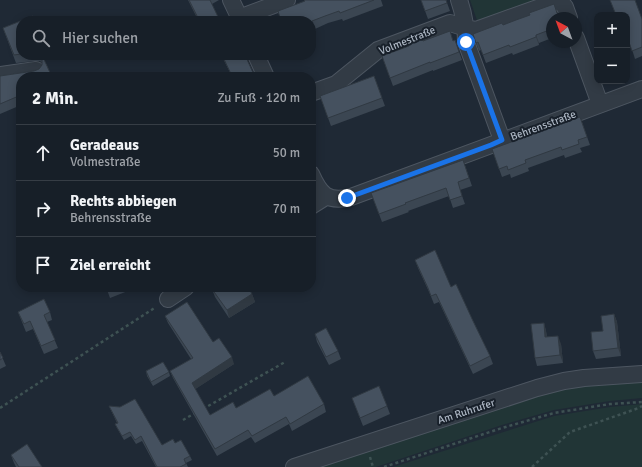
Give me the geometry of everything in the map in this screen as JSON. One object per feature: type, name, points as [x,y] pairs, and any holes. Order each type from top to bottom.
[{"type":"street","points":[[231,0],[239,16]]},
{"type":"street","points":[[247,16],[287,0]]},
{"type":"street","points":[[459,0],[463,10],[466,28],[466,42],[502,140]]},
{"type":"street","name":"Volmestraße","points":[[316,91],[336,84],[378,50],[450,23],[476,30],[560,0],[567,12]]},
{"type":"street","points":[[580,48],[600,104]]},
{"type":"street","points":[[258,60],[264,72]]},
{"type":"street","points":[[22,72],[36,70]]},
{"type":"street","points":[[0,75],[16,73]]},
{"type":"street","name":"Behrensstraße","points":[[327,196],[335,199],[351,197],[642,89]]},
{"type":"street","points":[[316,185],[318,189],[327,196],[316,203]]},
{"type":"street","points":[[168,299],[178,292]]},
{"type":"street","name":"Am Ruhrufer","points":[[294,467],[537,388],[564,381],[584,378],[642,374]]},
{"type":"path","points":[[0,408],[168,299]]},
{"type":"path","points":[[183,420],[285,362]]},
{"type":"path","points":[[384,467],[502,428],[554,413],[610,404],[642,402]]},
{"type":"path","points":[[532,467],[570,432],[636,410],[642,406]]},
{"type":"green space","points":[[470,0],[540,0],[478,23]]},
{"type":"green space","points":[[642,379],[642,398],[610,401],[554,410],[502,425],[376,467],[312,467],[552,389]]},
{"type":"green space","points":[[642,404],[642,467],[393,467],[554,416],[610,407]]},
{"type":"building","points":[[189,0],[210,0],[218,16],[197,16]]},
{"type":"building","points":[[304,0],[374,0],[340,13],[339,11],[316,19],[316,16],[280,16],[278,11],[305,1]]},
{"type":"building","points":[[421,0],[446,0],[447,3],[425,11]]},
{"type":"building","points":[[610,0],[635,0],[642,19],[642,47],[632,51],[630,45],[630,12],[615,12]]},
{"type":"building","points":[[554,4],[557,12],[546,12],[546,31],[536,35],[536,37],[510,47],[509,45],[483,55],[473,34],[502,23],[503,25],[530,15],[529,13]]},
{"type":"building","points":[[16,23],[16,55],[14,55],[3,28]]},
{"type":"building","points":[[450,31],[459,52],[390,78],[382,56],[409,46],[408,44],[422,39],[423,41]]},
{"type":"building","points":[[42,60],[44,60],[50,72],[27,72],[39,69],[42,65]]},
{"type":"building","points":[[224,60],[247,60],[253,72],[230,72]]},
{"type":"building","points":[[16,74],[16,97],[0,104],[0,76]]},
{"type":"building","points":[[374,76],[382,98],[328,118],[320,96]]},
{"type":"building","points":[[580,117],[587,137],[578,140],[579,144],[562,150],[561,147],[525,160],[526,163],[508,170],[507,166],[499,169],[492,149]]},
{"type":"building","points":[[463,160],[469,178],[458,182],[462,196],[450,200],[446,188],[379,214],[371,193]]},
{"type":"building","points":[[435,250],[451,287],[456,284],[490,356],[470,366],[436,294],[431,296],[415,260]]},
{"type":"building","points":[[214,292],[251,292],[252,294],[227,310]]},
{"type":"building","points":[[44,299],[50,312],[44,315],[55,340],[41,346],[30,321],[24,324],[18,312]]},
{"type":"building","points":[[187,302],[213,342],[219,338],[232,357],[192,383],[210,415],[233,402],[236,408],[270,389],[274,396],[308,376],[324,404],[290,424],[286,417],[252,436],[248,430],[215,449],[170,371],[193,358],[165,316]]},
{"type":"building","points":[[614,314],[618,348],[593,351],[591,332],[603,331],[601,316]]},
{"type":"building","points":[[544,323],[545,337],[558,336],[560,355],[535,358],[531,324]]},
{"type":"building","points":[[326,328],[338,351],[326,357],[315,334]]},
{"type":"building","points":[[0,352],[3,358],[0,360]]},
{"type":"building","points":[[163,362],[169,372],[151,382],[146,371]]},
{"type":"building","points":[[379,386],[387,406],[360,418],[352,398]]},
{"type":"building","points":[[135,399],[162,445],[173,439],[175,443],[181,440],[190,456],[184,459],[186,464],[180,467],[157,467],[141,436],[135,440],[130,432],[122,436],[115,424],[118,423],[109,406],[120,407]]},
{"type":"building","points":[[27,444],[42,467],[19,467],[11,455]]},
{"type":"route","points":[[347,198],[502,140],[466,42]]}]
